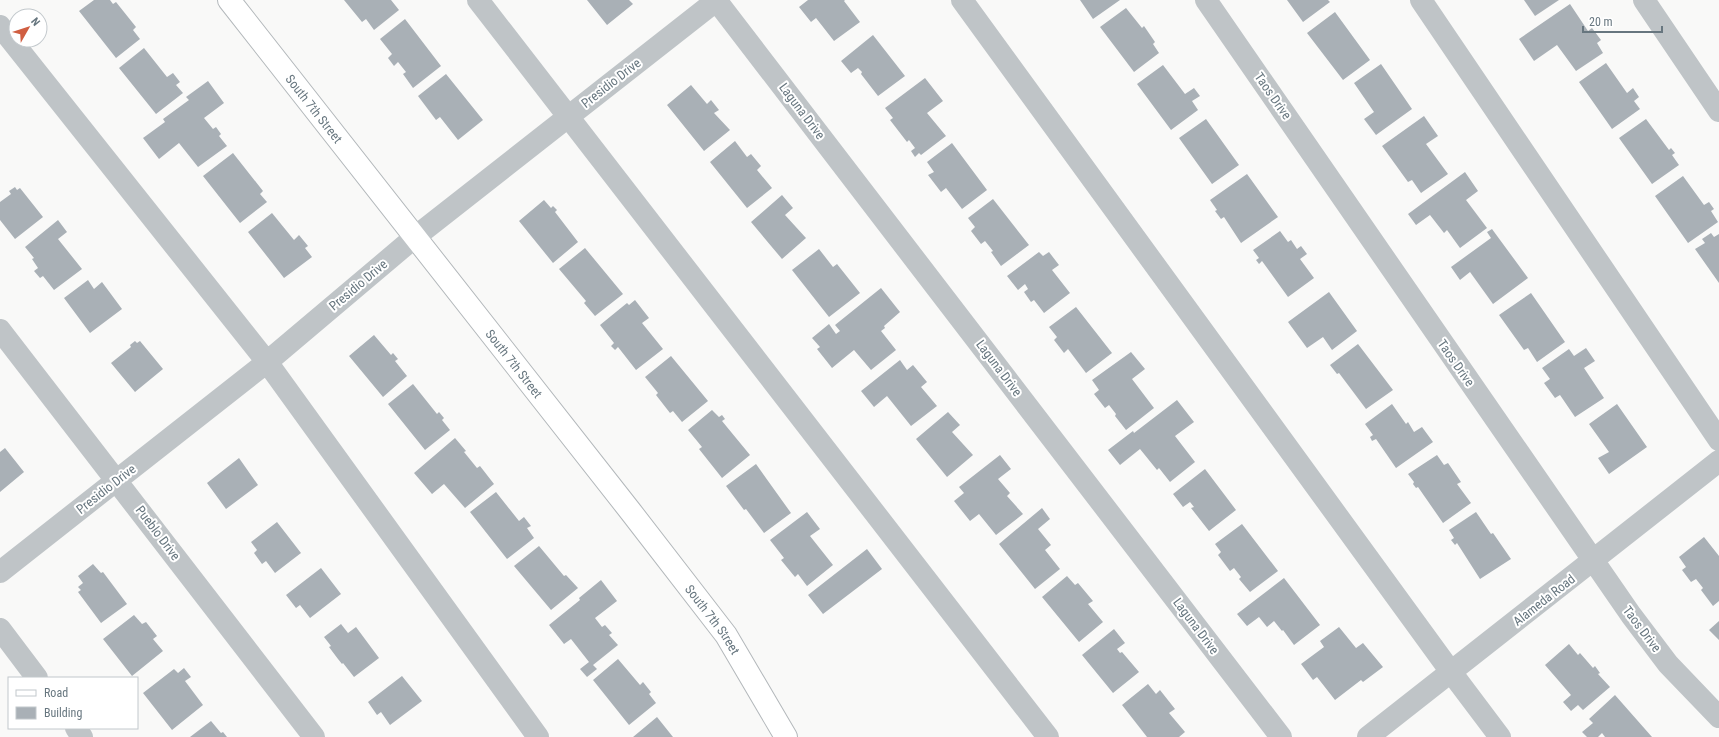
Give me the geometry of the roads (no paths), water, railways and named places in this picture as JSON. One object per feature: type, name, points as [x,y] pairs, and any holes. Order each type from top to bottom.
[{"type":"main road","name":"South 7th Street","points":[[229,0],[726,635],[786,737]]},
{"type":"street","points":[[478,0],[1048,737]]},
{"type":"street","name":"Presidio Drive","points":[[0,572],[267,362],[415,237],[717,0]]},
{"type":"street","name":"Laguna Drive","points":[[717,0],[1281,737]]},
{"type":"street","points":[[962,0],[1451,672],[1500,737]]},
{"type":"street","name":"Taos Drive","points":[[1206,0],[1593,562],[1668,664],[1719,717]]},
{"type":"street","points":[[1421,0],[1719,440]]},
{"type":"street","points":[[1644,0],[1719,111]]},
{"type":"street","points":[[0,26],[267,362],[538,737]]},
{"type":"street","name":"Pueblo Drive","points":[[0,330],[314,737]]},
{"type":"street","name":"Alameda Road","points":[[1368,737],[1593,562],[1719,461]]},
{"type":"street","points":[[0,629],[36,677]]}]
